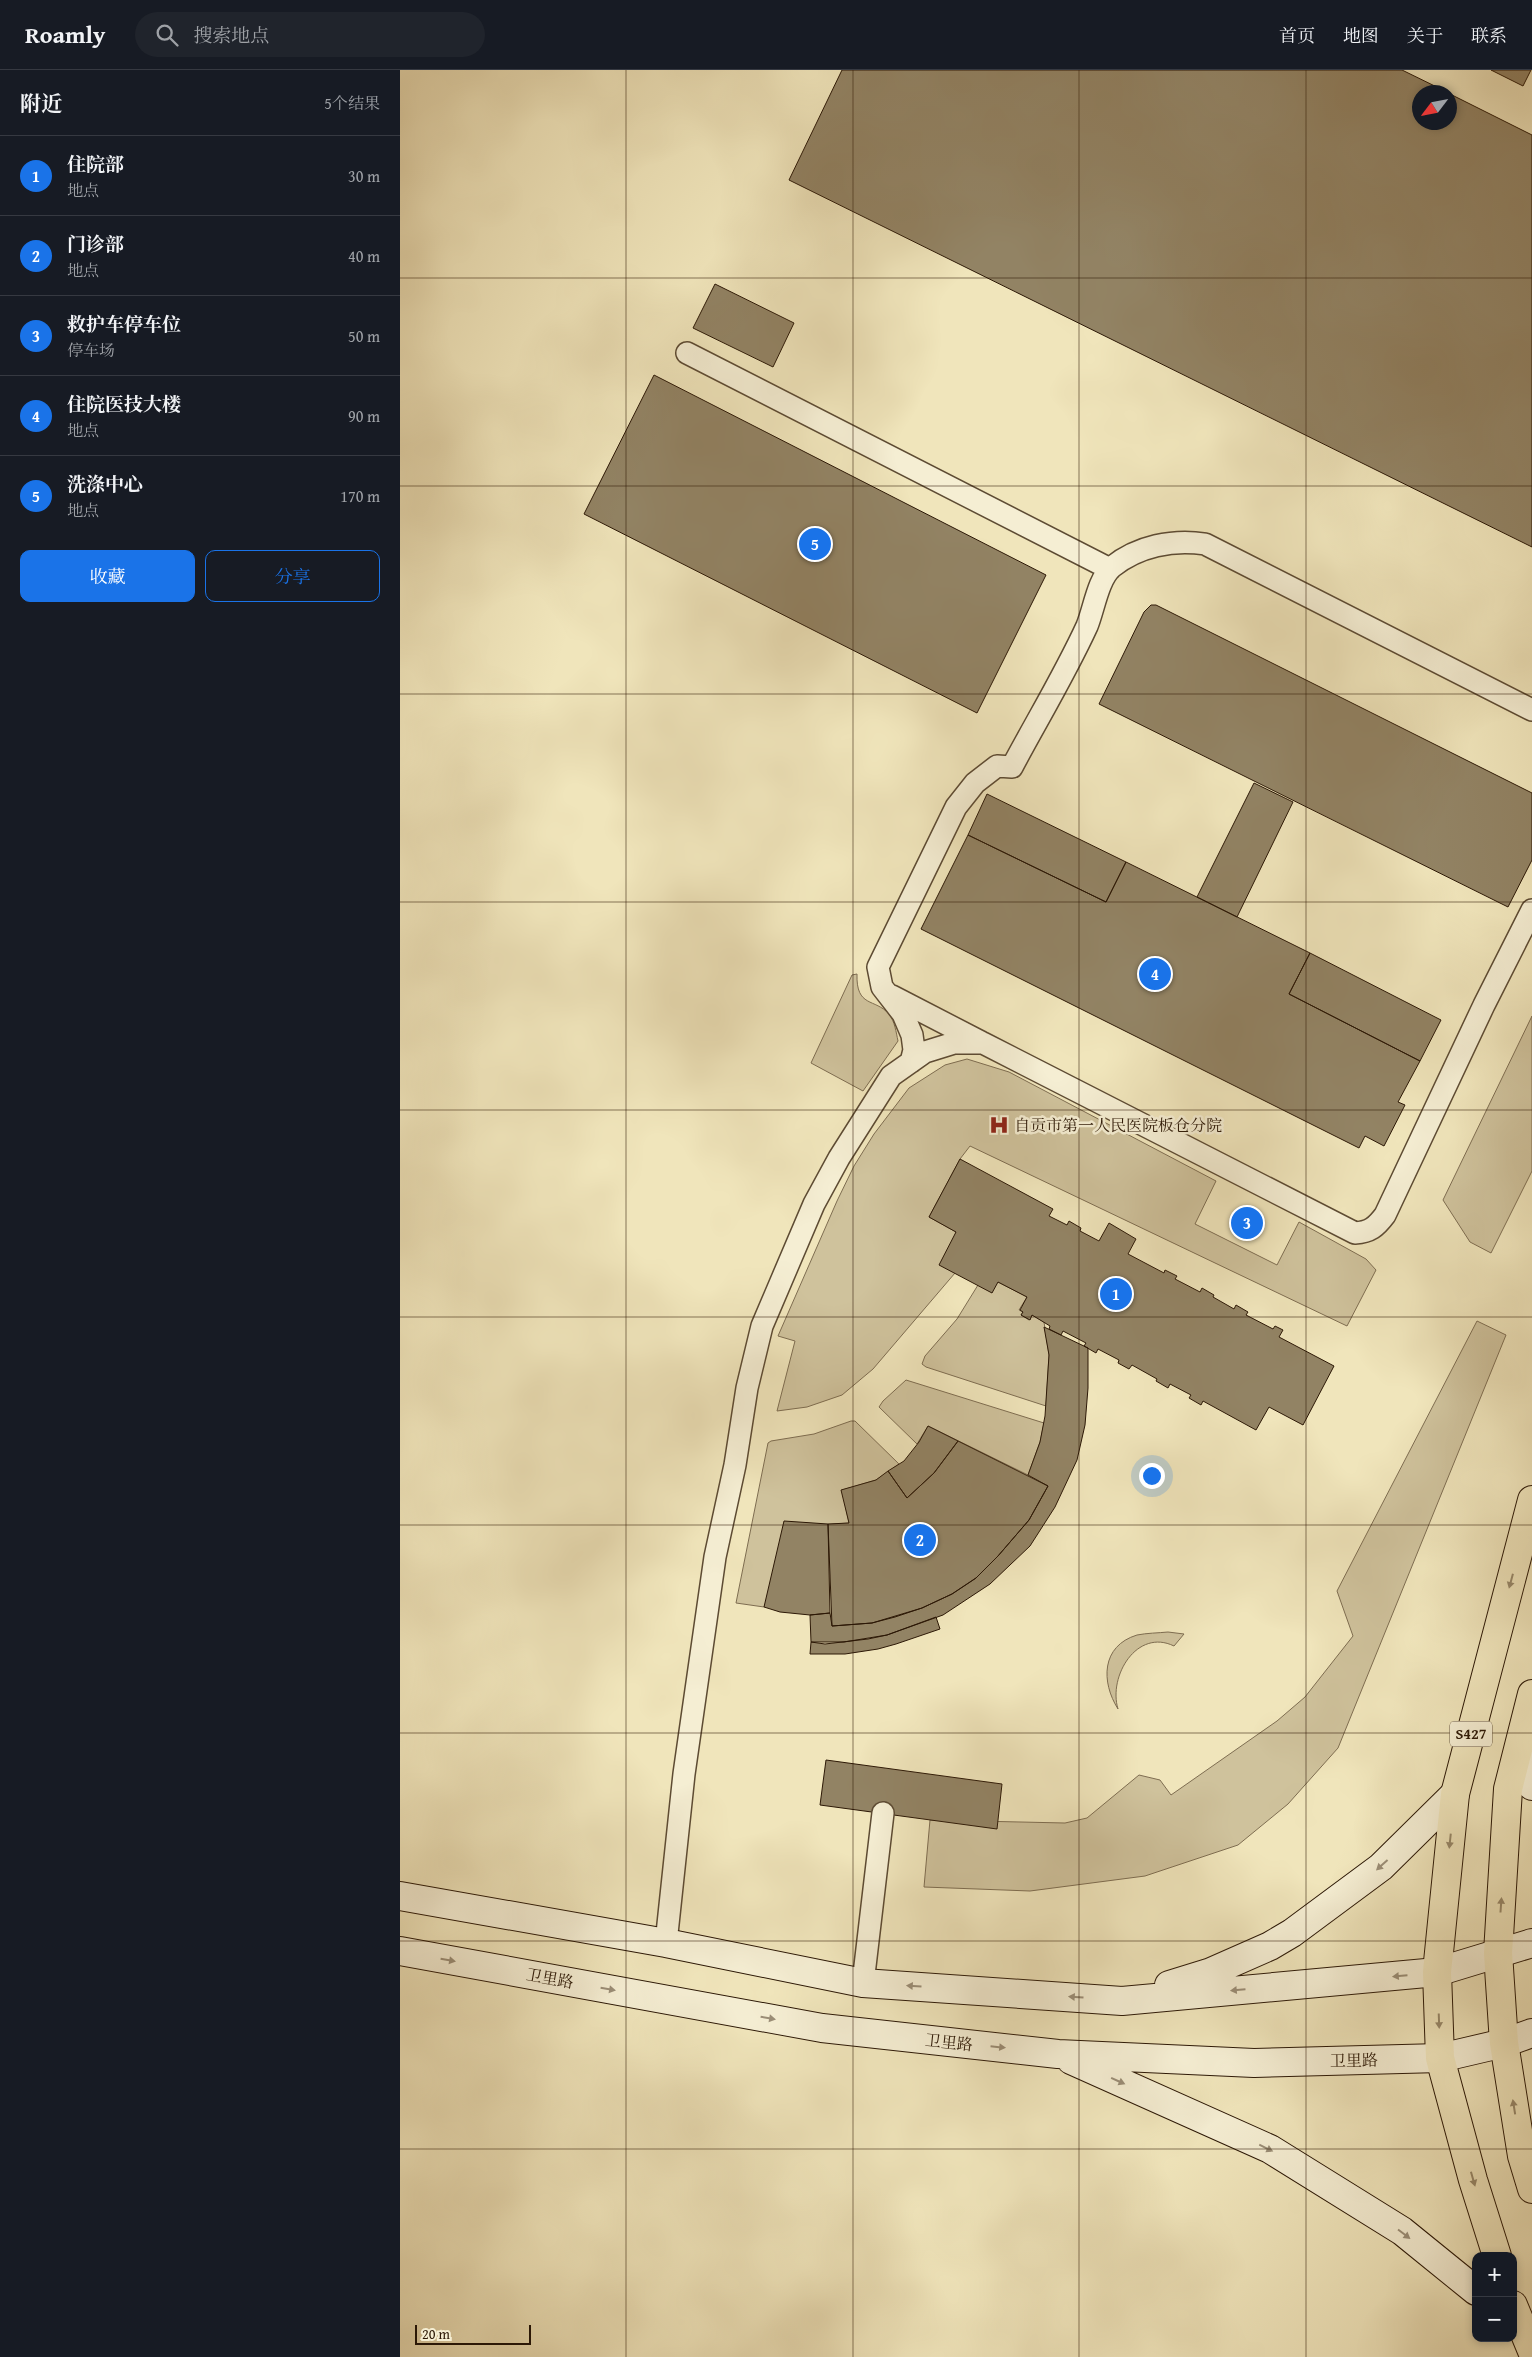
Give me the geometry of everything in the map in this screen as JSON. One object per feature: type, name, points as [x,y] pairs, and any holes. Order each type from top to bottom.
[{"type":"main road","name":"S427","points":[[1496,2252],[1472,2180],[1440,2058],[1437,1972],[1455,1794],[1532,1500]]},
{"type":"main road","points":[[1532,1694],[1508,1789],[1498,1954],[1504,2043],[1522,2156],[1532,2189]]},
{"type":"main road","points":[[1520,1744],[1532,1786]]},
{"type":"main road","points":[[1122,2000],[1210,1972],[1270,1946],[1292,1933],[1381,1867],[1455,1794]]},
{"type":"main road","points":[[400,1896],[666,1943],[863,1983],[1122,2000],[1437,1972],[1532,1943]]},
{"type":"main road","name":"卫里路","points":[[400,1951],[822,2028],[1058,2054],[1254,2063],[1440,2058],[1504,2043],[1532,2033]]},
{"type":"main road","points":[[1058,2054],[1270,2149],[1402,2231],[1472,2288]]},
{"type":"main road","points":[[1517,2319],[1532,2351]]},
{"type":"lane","points":[[687,353],[1110,569]]},
{"type":"lane","points":[[911,1062],[914,1050],[912,1036],[903,1014],[882,988],[878,968],[956,807],[975,783],[997,766],[1012,767],[1087,625],[1099,590],[1110,569],[1131,554],[1164,544],[1186,541],[1205,544],[1532,710]]},
{"type":"lane","points":[[887,994],[1355,1233],[1366,1232],[1377,1225],[1385,1215],[1484,1005],[1532,910]]},
{"type":"lane","points":[[666,1943],[684,1774],[713,1566],[735,1465],[747,1388],[762,1326],[814,1204],[839,1158],[891,1076],[924,1052],[954,1043],[983,1043]]},
{"type":"lane","points":[[863,1983],[883,1813]]},
{"type":"shaded area","points":[[857,974],[858,985],[863,997],[889,1014],[894,1024],[898,1041],[863,1091],[811,1063],[852,975]]},
{"type":"shaded area","points":[[1532,1016],[1532,1171],[1491,1253],[1470,1242],[1443,1200]]},
{"type":"shaded area","points":[[967,1059],[1009,1072],[1216,1181],[1195,1224],[1277,1265],[1299,1222],[1366,1259],[1376,1270],[1347,1326],[970,1146],[960,1159],[929,1217],[956,1232],[955,1273],[873,1369],[842,1395],[807,1407],[777,1411],[795,1341],[778,1336],[854,1166],[874,1134],[909,1088],[945,1065]]},
{"type":"shaded area","points":[[998,1282],[1027,1297],[1019,1310],[1023,1312],[1021,1315],[1029,1320],[1032,1315],[1044,1322],[1049,1355],[1046,1406],[926,1367],[922,1364],[925,1356],[957,1319],[978,1285]]},
{"type":"shaded area","points":[[1477,1321],[1506,1335],[1338,1748],[1288,1804],[1238,1845],[1145,1876],[1030,1891],[924,1887],[930,1820],[1065,1823],[1087,1818],[1139,1775],[1160,1780],[1171,1795],[1277,1721],[1305,1697],[1353,1636],[1337,1591]]},
{"type":"shaded area","points":[[906,1380],[1044,1423],[1040,1442],[1028,1475],[928,1426],[917,1444],[879,1407]]},
{"type":"shaded area","points":[[855,1421],[899,1464],[876,1480],[842,1490],[849,1523],[818,1525],[764,1607],[736,1603],[768,1443],[814,1434]]},
{"type":"shaded area","points":[[1168,1632],[1184,1634],[1174,1646],[1161,1642],[1148,1644],[1137,1649],[1128,1658],[1117,1683],[1118,1709],[1112,1699],[1107,1677],[1111,1656],[1116,1647],[1125,1640],[1137,1635]]},
{"type":"building","points":[[842,70],[1402,70],[1433,85],[1412,85],[1412,130],[1457,130],[1457,98],[1532,135],[1532,547],[789,180]]},
{"type":"building","points":[[1491,70],[1531,70],[1523,86]]},
{"type":"building","points":[[715,284],[794,323],[773,367],[693,328]]},
{"type":"building","points":[[654,375],[1046,575],[977,713],[584,514]]},
{"type":"building","points":[[1151,605],[1156,605],[1532,793],[1532,860],[1508,907],[1099,704],[1144,612]]},
{"type":"building","points":[[1254,783],[1293,802],[1237,917],[1197,897]]},
{"type":"building","points":[[987,794],[1126,862],[1106,902],[968,835]]},
{"type":"building","points":[[968,835],[1106,902],[1126,862],[1310,953],[1289,994],[1420,1061],[1398,1102],[1405,1105],[1384,1146],[1365,1136],[1359,1148],[921,929]]},
{"type":"building","points":[[1310,953],[1441,1020],[1420,1061],[1289,994]]},
{"type":"building","points":[[960,1159],[1053,1209],[1049,1216],[1067,1225],[1069,1221],[1081,1228],[1080,1231],[1099,1241],[1109,1223],[1136,1239],[1128,1254],[1164,1273],[1165,1270],[1177,1276],[1175,1279],[1200,1292],[1202,1288],[1234,1309],[1236,1305],[1248,1312],[1246,1315],[1273,1329],[1275,1326],[1283,1330],[1279,1337],[1334,1366],[1303,1425],[1269,1407],[1256,1430],[1203,1401],[1201,1405],[1189,1398],[1191,1395],[1170,1384],[1168,1388],[1156,1381],[1157,1379],[1132,1365],[1129,1369],[1118,1363],[1119,1360],[1098,1349],[1096,1353],[1084,1346],[1086,1343],[1063,1331],[1061,1335],[1049,1329],[1050,1326],[1032,1315],[1030,1320],[1021,1315],[1023,1312],[1020,1310],[1027,1297],[998,1282],[992,1293],[939,1265],[956,1232],[929,1217]]},
{"type":"building","points":[[1044,1327],[1088,1348],[1088,1388],[1085,1425],[1077,1460],[1055,1507],[1030,1546],[990,1584],[943,1615],[887,1635],[844,1642],[811,1642],[810,1615],[830,1613],[832,1626],[872,1623],[922,1608],[952,1594],[976,1578],[1029,1520],[1048,1486],[1028,1475],[1040,1442],[1045,1416],[1049,1355]]},
{"type":"building","points":[[928,1426],[958,1441],[934,1473],[907,1498],[888,1471],[904,1461],[919,1442]]},
{"type":"building","points":[[958,1441],[1048,1486],[1029,1520],[976,1578],[952,1594],[922,1608],[895,1617],[872,1623],[832,1626],[828,1524],[849,1523],[841,1490],[876,1480],[888,1471],[907,1498],[934,1473]]},
{"type":"building","points":[[784,1521],[828,1524],[830,1613],[810,1615],[780,1612],[764,1607]]},
{"type":"building","points":[[936,1617],[940,1629],[896,1644],[845,1654],[810,1654],[811,1642],[825,1644],[868,1639],[887,1635]]},
{"type":"building","points":[[826,1760],[1002,1784],[997,1829],[820,1805]]},
{"type":"place","name":"洗涤中心","points":[[815,544]]},
{"type":"place","name":"住院医技大楼","points":[[1155,974]]},
{"type":"place","name":"自贡市第一人民医院板仓分院","points":[[999,1125]]},
{"type":"place","name":"救护车停车位","points":[[1247,1223]]},
{"type":"place","name":"住院部","points":[[1116,1294]]},
{"type":"place","name":"门诊部","points":[[920,1540]]}]
